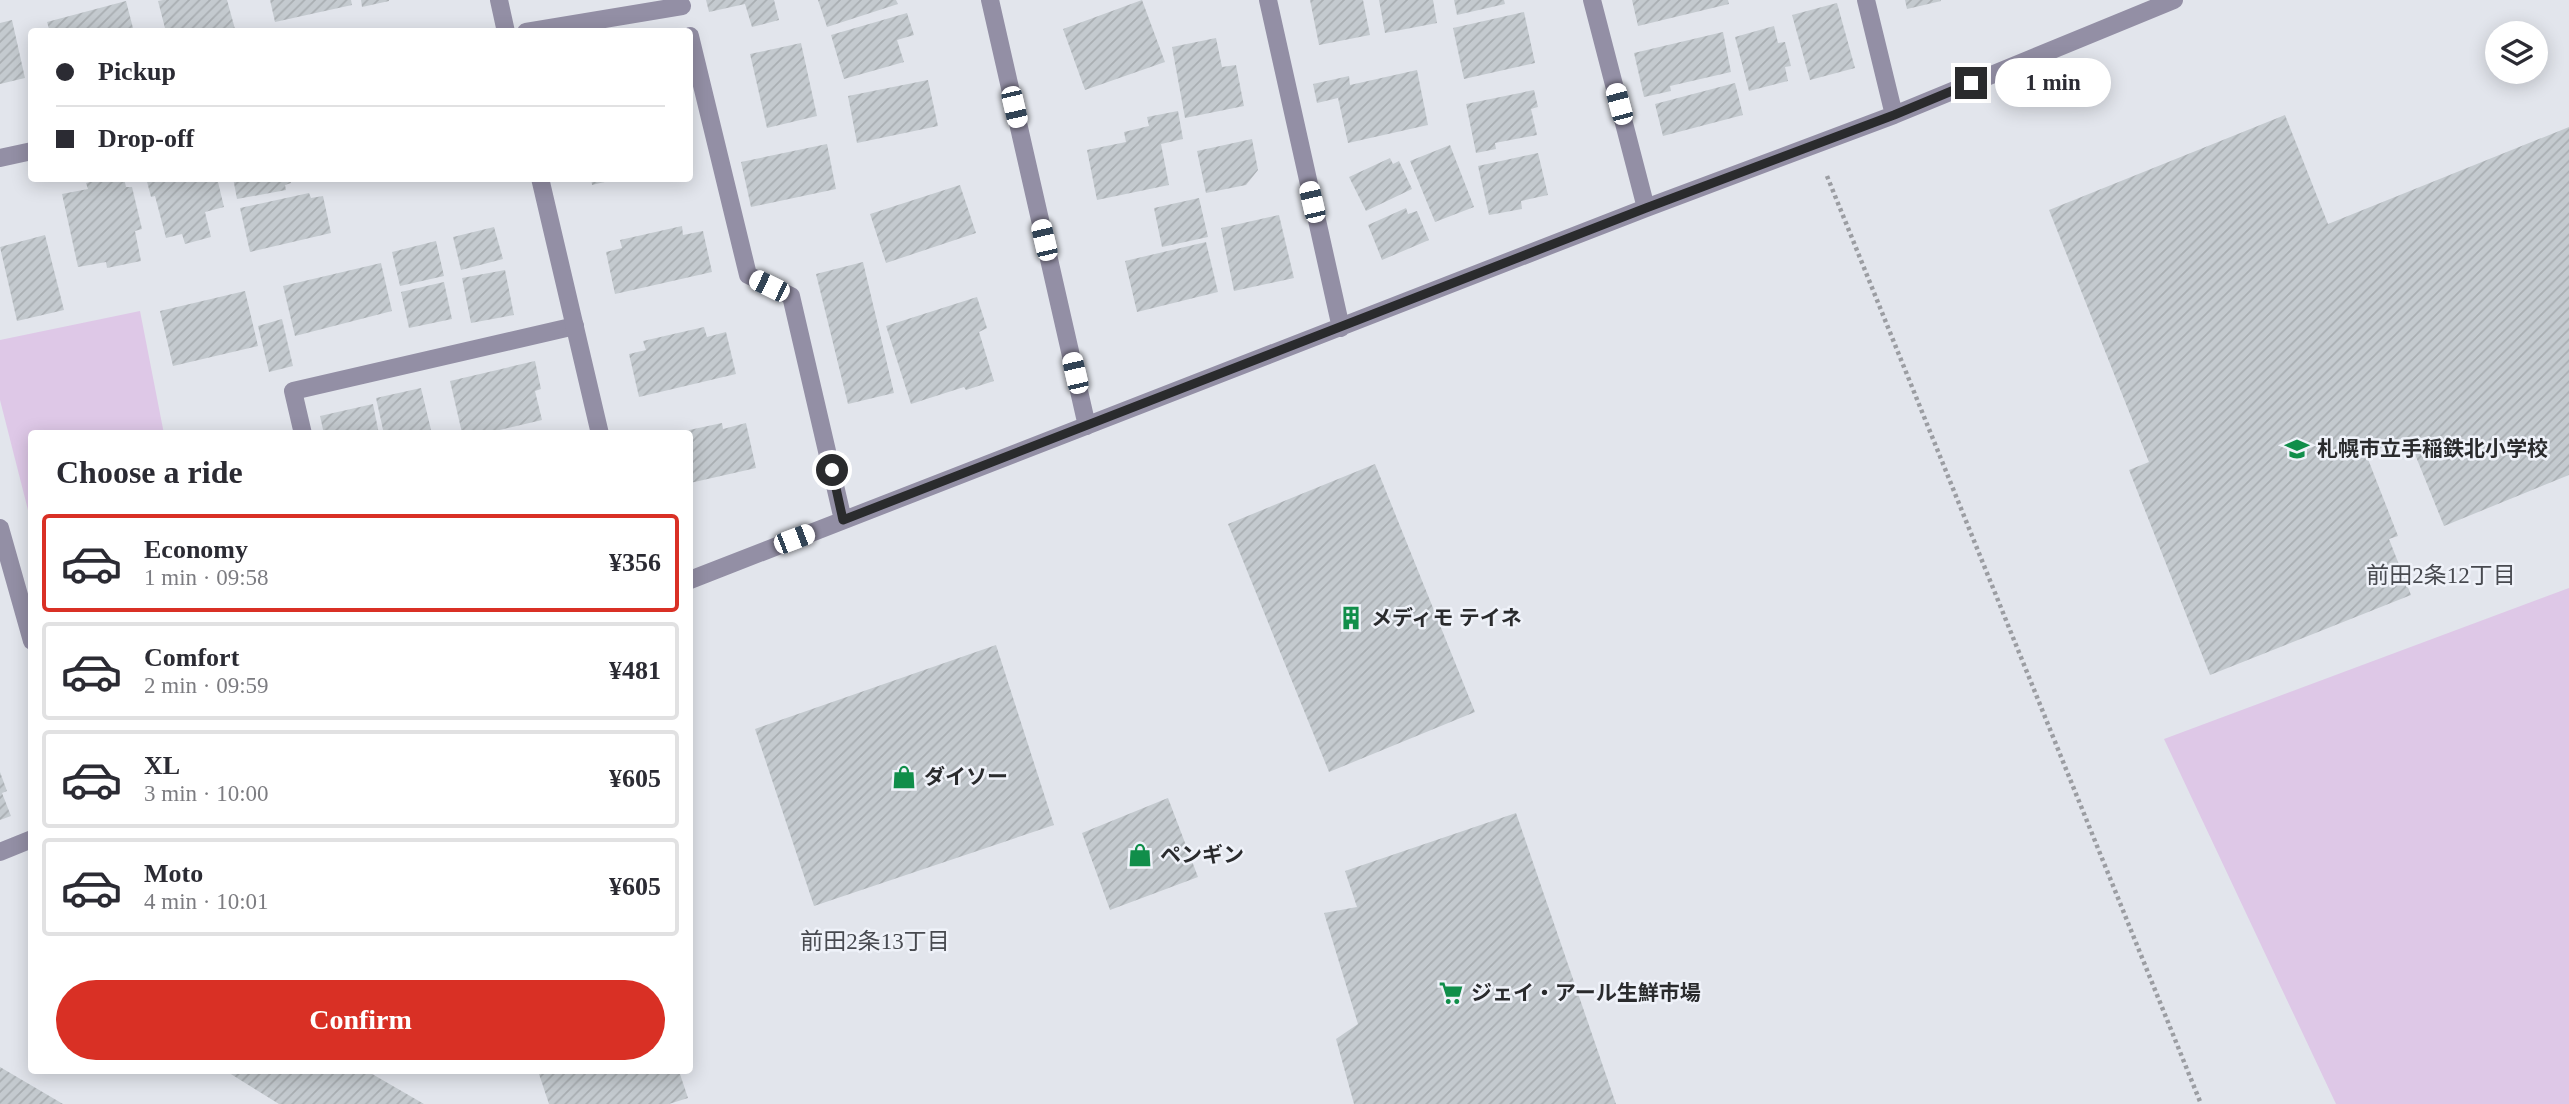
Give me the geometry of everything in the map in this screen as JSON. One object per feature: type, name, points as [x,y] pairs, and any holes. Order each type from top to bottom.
[{"type":"street","points":[[499,0],[505,28]]},
{"type":"street","points":[[990,0],[1087,426]]},
{"type":"street","points":[[1268,0],[1340,328]]},
{"type":"street","points":[[1592,0],[1646,208]]},
{"type":"street","points":[[1866,0],[1894,115]]},
{"type":"street","points":[[693,579],[1646,208],[1894,115],[2150,4],[2174,0]]},
{"type":"street","points":[[547,28],[681,3],[687,28]]},
{"type":"street","points":[[693,50],[748,275],[791,296],[843,520]]},
{"type":"street","points":[[0,158],[28,151]]},
{"type":"street","points":[[541,182],[599,430]]},
{"type":"street","points":[[302,430],[293,391],[575,326]]},
{"type":"street","points":[[0,528],[28,627]]},
{"type":"street","points":[[0,852],[28,841]]},
{"type":"path","points":[[1827,176],[2201,1104]]},
{"type":"shaded area","points":[[140,311],[163,430],[28,430],[28,510],[0,400],[0,340]]},
{"type":"shaded area","points":[[2569,588],[2569,1104],[2336,1104],[2164,739]]},
{"type":"building","points":[[227,0],[235,28],[165,28],[158,1]]},
{"type":"building","points":[[270,0],[351,0],[352,5],[275,22]]},
{"type":"building","points":[[361,0],[389,0],[389,1],[362,7]]},
{"type":"building","points":[[706,0],[774,0],[779,20],[752,27],[745,4],[709,12]]},
{"type":"building","points":[[818,0],[896,0],[898,4],[827,27]]},
{"type":"building","points":[[1142,0],[1165,62],[1085,90],[1063,29]]},
{"type":"building","points":[[1310,0],[1363,0],[1370,35],[1319,45]]},
{"type":"building","points":[[1379,0],[1433,0],[1437,23],[1385,33]]},
{"type":"building","points":[[1454,0],[1504,0],[1505,4],[1457,15]]},
{"type":"building","points":[[1632,0],[1728,0],[1729,4],[1638,26]]},
{"type":"building","points":[[1905,0],[1941,0],[1941,1],[1907,9]]},
{"type":"building","points":[[126,1],[133,28],[49,28],[47,22]]},
{"type":"building","points":[[1837,3],[1855,68],[1810,80],[1792,15]]},
{"type":"building","points":[[1524,12],[1535,63],[1464,79],[1453,28]]},
{"type":"building","points":[[907,13],[914,35],[897,40],[904,62],[844,79],[831,35]]},
{"type":"building","points":[[12,20],[25,78],[0,84],[0,23]]},
{"type":"building","points":[[1774,26],[1778,43],[1785,42],[1791,66],[1785,67],[1788,81],[1749,91],[1735,37]]},
{"type":"building","points":[[1723,32],[1731,72],[1670,86],[1671,91],[1644,97],[1634,53]]},
{"type":"building","points":[[1216,38],[1222,67],[1236,65],[1244,106],[1185,118],[1172,47]]},
{"type":"building","points":[[801,43],[817,116],[767,128],[750,54]]},
{"type":"building","points":[[1417,70],[1428,125],[1348,143],[1338,98],[1317,103],[1313,84],[1349,76],[1350,85]]},
{"type":"building","points":[[928,80],[938,126],[857,143],[848,96]]},
{"type":"building","points":[[1735,83],[1743,115],[1663,136],[1655,104]]},
{"type":"building","points":[[1534,90],[1538,107],[1531,109],[1537,135],[1495,143],[1496,149],[1476,153],[1466,104]]},
{"type":"building","points":[[1178,111],[1183,139],[1161,144],[1169,185],[1097,200],[1087,150],[1126,142],[1124,132],[1149,126],[1147,117]]},
{"type":"building","points":[[2285,115],[2328,224],[2569,127],[2569,475],[2444,526],[2408,437],[2366,454],[2398,536],[2389,539],[2411,595],[2210,675],[2129,470],[2149,462],[2049,210]]},
{"type":"building","points":[[1252,139],[1258,170],[1246,185],[1206,193],[1197,151]]},
{"type":"building","points":[[827,144],[836,189],[751,207],[741,162]]},
{"type":"building","points":[[1450,145],[1474,207],[1435,222],[1410,161]]},
{"type":"building","points":[[1538,153],[1548,195],[1521,201],[1522,209],[1489,215],[1478,166]]},
{"type":"building","points":[[1390,158],[1393,164],[1399,161],[1412,189],[1366,211],[1349,177]]},
{"type":"building","points":[[125,182],[126,187],[132,187],[142,229],[135,231],[141,261],[107,268],[106,262],[78,267],[62,194],[88,189],[86,183]]},
{"type":"building","points":[[147,182],[218,182],[224,207],[205,212],[211,237],[185,244],[182,234],[166,238],[155,196],[151,197]]},
{"type":"building","points":[[234,182],[291,182],[285,185],[286,190],[237,199]]},
{"type":"building","points":[[960,185],[976,233],[886,263],[870,214]]},
{"type":"building","points":[[309,193],[311,198],[323,196],[331,233],[250,252],[240,208]]},
{"type":"building","points":[[1199,198],[1208,237],[1162,247],[1154,208]]},
{"type":"building","points":[[1406,208],[1408,214],[1417,211],[1429,240],[1382,260],[1368,225]]},
{"type":"building","points":[[1279,215],[1294,278],[1234,291],[1221,228]]},
{"type":"building","points":[[682,226],[683,235],[703,231],[712,272],[615,294],[606,252],[622,248],[620,240]]},
{"type":"building","points":[[494,227],[503,259],[461,270],[453,237]]},
{"type":"building","points":[[45,235],[64,310],[17,321],[0,247]]},
{"type":"building","points":[[436,241],[444,276],[400,286],[392,252]]},
{"type":"building","points":[[1206,242],[1218,292],[1137,312],[1125,261]]},
{"type":"building","points":[[863,262],[894,393],[848,404],[816,274]]},
{"type":"building","points":[[381,263],[392,311],[295,336],[283,286]]},
{"type":"building","points":[[505,270],[514,315],[471,323],[462,278]]},
{"type":"building","points":[[444,282],[452,319],[409,328],[401,292]]},
{"type":"building","points":[[245,291],[258,346],[173,366],[160,311]]},
{"type":"building","points":[[977,297],[987,328],[979,332],[994,381],[966,390],[964,387],[911,404],[886,326]]},
{"type":"building","points":[[282,319],[293,366],[269,372],[258,326]]},
{"type":"building","points":[[704,327],[707,337],[726,332],[736,374],[639,397],[629,354],[646,350],[643,341]]},
{"type":"building","points":[[535,361],[541,389],[535,391],[542,420],[500,430],[461,430],[450,381]]},
{"type":"building","points":[[421,388],[431,430],[383,430],[376,398]]},
{"type":"building","points":[[373,404],[378,430],[323,430],[320,416]]},
{"type":"building","points":[[722,423],[723,429],[746,423],[756,468],[693,482],[693,430],[689,430]]},
{"type":"building","name":"メディモ テイネ","points":[[1375,464],[1475,712],[1329,772],[1228,524]]},
{"type":"building","name":"ダイソー","points":[[996,645],[1054,825],[814,906],[755,729]]},
{"type":"building","points":[[0,772],[7,791],[2,793],[11,816],[0,820]]},
{"type":"building","name":"ペンギン","points":[[1168,798],[1198,877],[1110,910],[1082,833]]},
{"type":"building","points":[[1516,813],[1616,1104],[1354,1104],[1336,1039],[1358,1024],[1324,913],[1357,907],[1345,871]]},
{"type":"building","points":[[0,1067],[63,1104],[0,1104]]},
{"type":"building","points":[[231,1074],[372,1074],[424,1104],[279,1104]]},
{"type":"building","points":[[539,1074],[680,1074],[688,1098],[669,1104],[549,1104]]},
{"type":"place","name":"札幌市立手稲鉄北小学校","points":[[2297,449]]},
{"type":"place","name":"メディモ テイネ","points":[[1351,618]]},
{"type":"place","name":"ダイソー","points":[[904,777]]},
{"type":"place","name":"ペンギン","points":[[1140,855]]},
{"type":"place","name":"ジェイ・アール生鮮市場","points":[[1451,993]]},
{"type":"district","name":"前田2条12丁目","points":[[2441,575]]},
{"type":"district","name":"前田2条13丁目","points":[[875,941]]},
{"type":"route","points":[[832,470],[843,520],[1971,83]]}]
